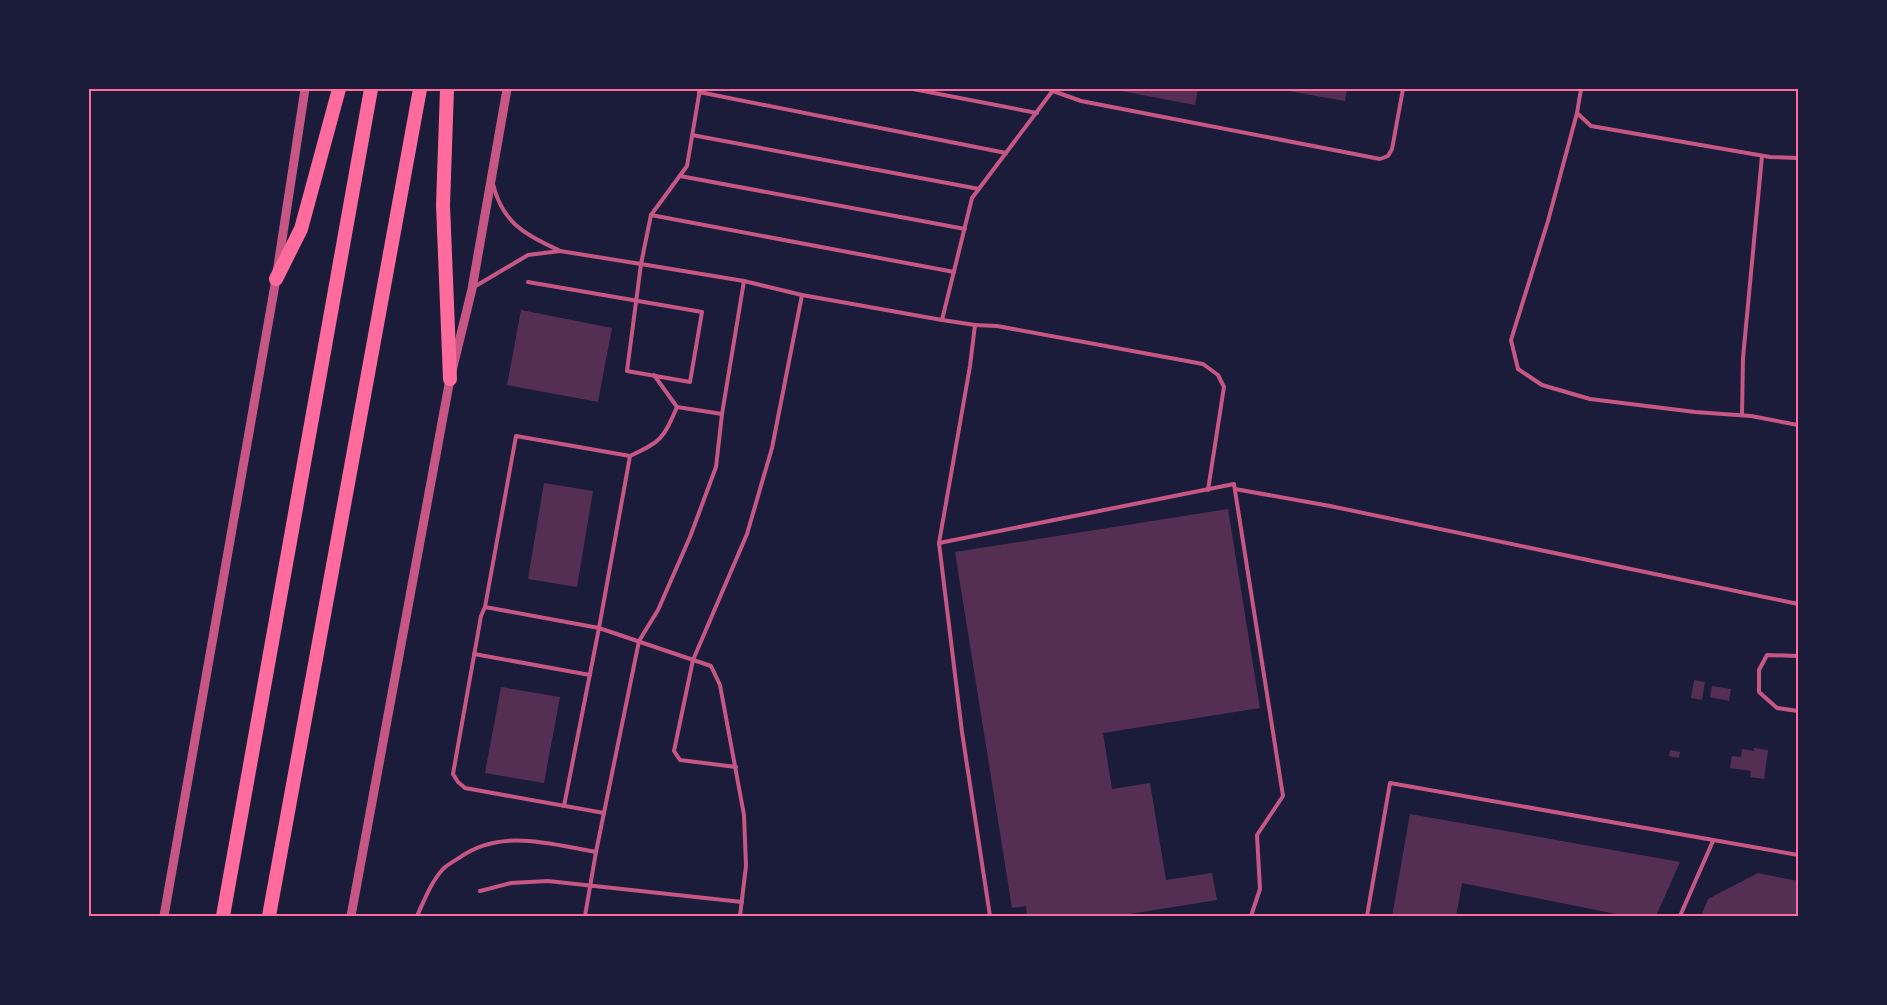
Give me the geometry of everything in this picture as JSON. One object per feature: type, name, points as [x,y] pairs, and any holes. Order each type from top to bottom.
[{"type":"highway","points":[[276,278],[301,229],[339,89]]},
{"type":"highway","points":[[223,916],[371,89]]},
{"type":"highway","points":[[269,916],[420,89]]},
{"type":"highway","points":[[447,89],[443,205],[450,379]]},
{"type":"street","points":[[164,916],[276,278],[305,89]]},
{"type":"street","points":[[351,916],[450,379],[472,289],[507,89]]},
{"type":"lane","points":[[913,89],[1037,113]]},
{"type":"lane","points":[[942,320],[972,198],[1054,90],[1081,101],[1380,159],[1388,156],[1392,149],[1403,89]]},
{"type":"lane","points":[[1581,89],[1577,113],[1548,221],[1511,340],[1518,369],[1542,385],[1590,399],[1695,412],[1742,415],[1798,425]]},
{"type":"lane","points":[[528,282],[636,300],[702,312],[690,382],[627,371],[636,300],[641,264],[651,215],[687,166],[700,90],[1006,153]]},
{"type":"lane","points":[[1577,113],[1591,126],[1762,156],[1798,158]]},
{"type":"lane","points":[[692,135],[979,188]]},
{"type":"lane","points":[[1742,415],[1743,358],[1762,156]]},
{"type":"lane","points":[[491,174],[497,202],[513,224],[560,252]]},
{"type":"lane","points":[[680,176],[964,229]]},
{"type":"lane","points":[[651,215],[954,272]]},
{"type":"lane","points":[[472,289],[528,255],[560,252],[744,281],[802,295],[942,320],[974,325],[997,326],[1203,364],[1218,374],[1224,388],[1208,490]]},
{"type":"lane","points":[[585,916],[596,852],[639,641],[661,602],[690,536],[716,467],[722,414],[744,281]]},
{"type":"lane","points":[[736,767],[680,760],[674,751],[692,660],[747,534],[772,448],[802,295]]},
{"type":"lane","points":[[974,325],[970,366],[939,544],[962,732],[990,916]]},
{"type":"lane","points":[[654,375],[677,407],[722,414]]},
{"type":"lane","points":[[604,813],[465,788],[458,782],[453,774],[474,654],[481,616],[485,607],[516,436],[630,456],[655,444],[666,434],[677,407]]},
{"type":"lane","points":[[564,806],[630,456]]},
{"type":"lane","points":[[939,544],[1234,484],[1283,796],[1257,835],[1260,889],[1251,916]]},
{"type":"lane","points":[[1235,489],[1330,506],[1798,604]]},
{"type":"lane","points":[[485,607],[599,628],[710,666],[720,685],[744,814],[746,866],[740,916]]},
{"type":"lane","points":[[474,654],[590,675]]},
{"type":"lane","points":[[1798,656],[1767,654],[1759,670],[1759,692],[1777,708],[1798,711]]},
{"type":"lane","points":[[1367,916],[1390,783],[1798,855]]},
{"type":"lane","points":[[417,916],[443,869],[468,851],[494,841],[521,839],[596,852]]},
{"type":"lane","points":[[1680,916],[1713,841]]},
{"type":"lane","points":[[480,891],[511,883],[548,882],[742,902]]},
{"type":"building","points":[[1110,89],[1198,89],[1195,105]]},
{"type":"building","points":[[1277,89],[1347,89],[1345,101]]},
{"type":"building","points":[[521,310],[612,328],[598,402],[507,385]]},
{"type":"building","points":[[544,483],[593,491],[577,587],[528,579]]},
{"type":"building","points":[[1228,509],[1260,708],[1103,733],[1112,789],[1150,783],[1166,880],[1212,873],[1217,900],[1117,916],[1027,916],[1026,906],[1012,908],[955,552]]},
{"type":"building","points":[[1694,680],[1705,682],[1702,700],[1691,698]]},
{"type":"building","points":[[1712,686],[1731,689],[1729,701],[1710,697]]},
{"type":"building","points":[[501,687],[560,697],[544,783],[485,773]]},
{"type":"building","points":[[1754,748],[1768,750],[1764,779],[1750,777],[1751,771],[1730,768],[1732,756],[1741,757],[1742,749],[1754,751]]},
{"type":"building","points":[[1670,750],[1680,752],[1679,758],[1669,756]]},
{"type":"building","points":[[1410,814],[1680,862],[1656,916],[1626,916],[1462,883],[1456,916],[1392,916]]},
{"type":"building","points":[[1758,873],[1798,881],[1798,916],[1701,916],[1708,899]]}]
